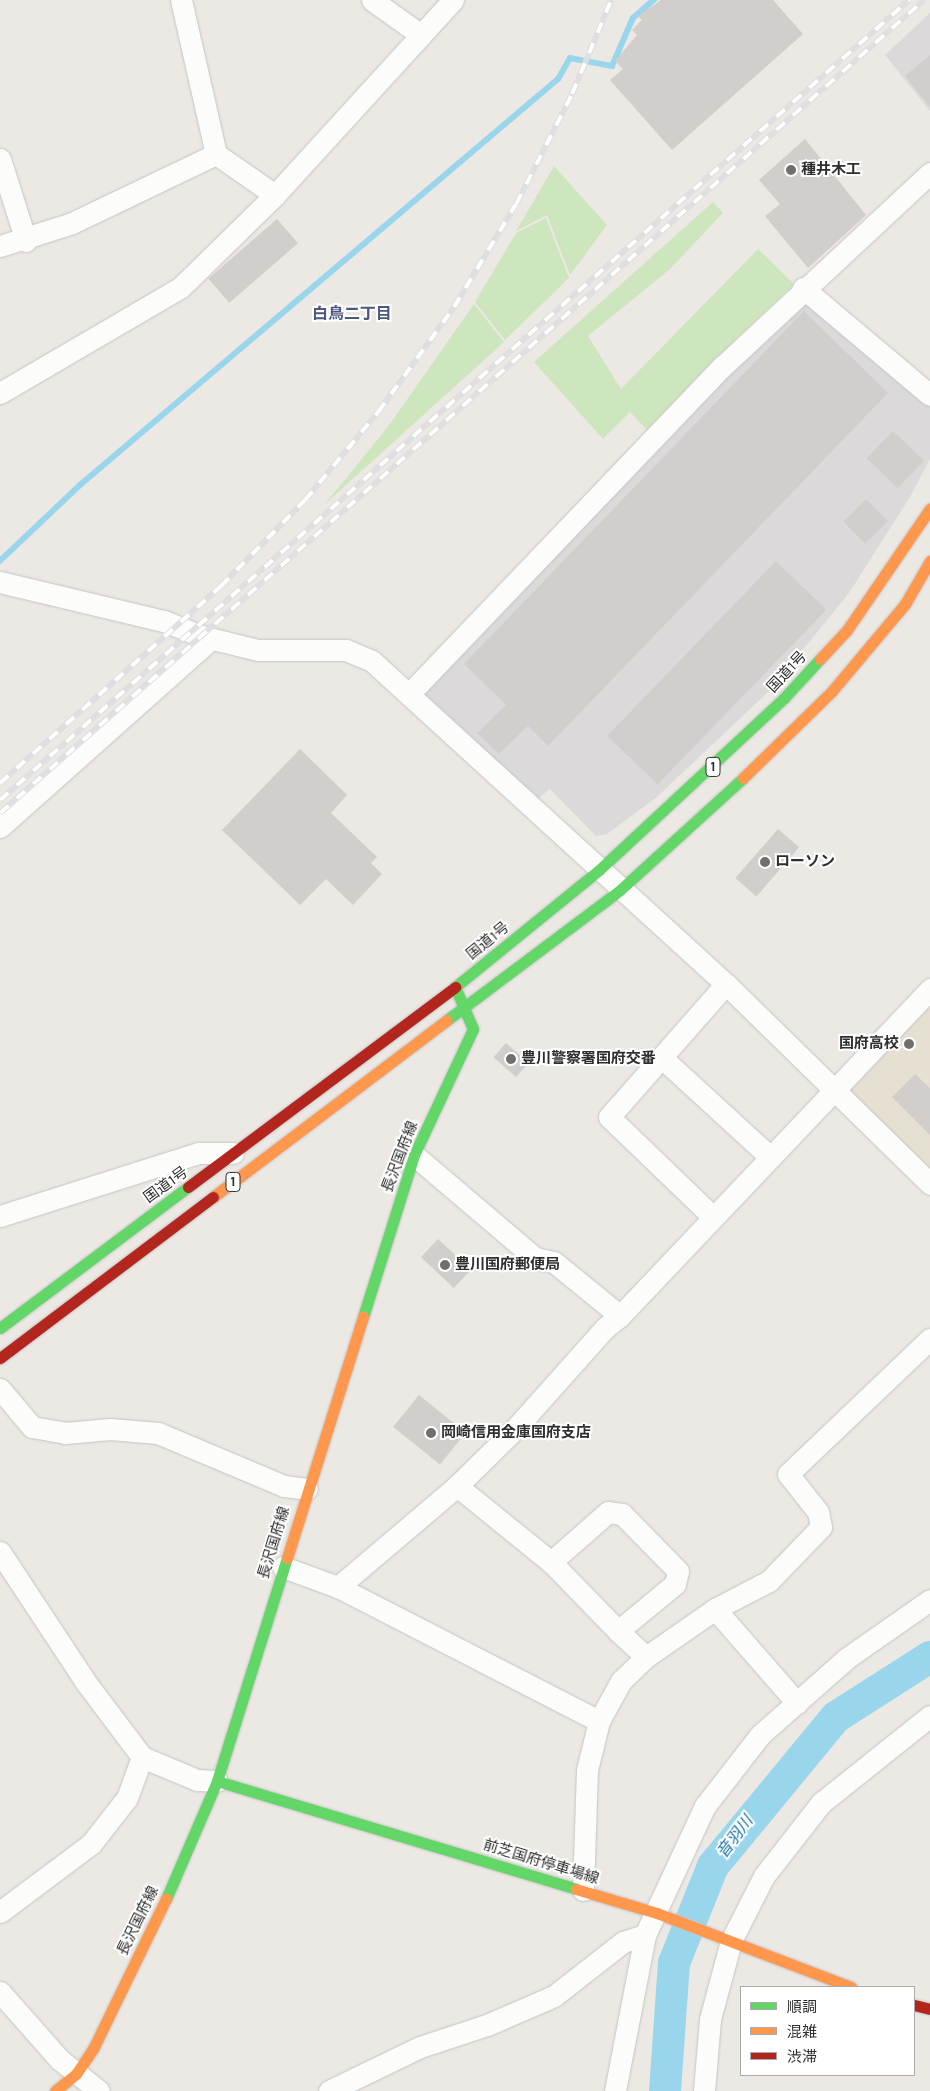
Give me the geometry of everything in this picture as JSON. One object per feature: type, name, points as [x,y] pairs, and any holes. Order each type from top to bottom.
[{"type":"main road","name":"国道1号","points":[[0,1328],[456,987],[599,870],[770,712],[847,630],[930,509]]},
{"type":"main road","name":"1","points":[[0,1358],[467,1008],[620,890],[704,816],[832,691],[905,604],[930,561]]},
{"type":"main road","name":"長沢国府線","points":[[55,2091],[76,2074],[94,2047],[192,1846],[217,1781],[307,1489],[414,1155],[473,1029],[467,1008],[456,987]]},
{"type":"main road","name":"前芝国府停車場線","points":[[217,1781],[657,1913],[848,1986]]},
{"type":"main road","points":[[915,2005],[930,2009]]},
{"type":"street","points":[[181,0],[216,154],[275,195]]},
{"type":"street","points":[[372,0],[421,35]]},
{"type":"street","points":[[0,393],[180,288],[275,195],[453,0]]},
{"type":"street","points":[[0,246],[26,241],[112,206],[216,154]]},
{"type":"street","points":[[0,159],[26,241]]},
{"type":"street","points":[[410,693],[723,366],[803,288],[930,173]]},
{"type":"street","points":[[803,288],[930,395]]},
{"type":"street","points":[[0,582],[164,621],[210,639],[258,650],[346,650],[372,661],[410,693],[620,890],[726,984],[930,1184]]},
{"type":"street","points":[[0,827],[210,639]]},
{"type":"street","points":[[713,1217],[609,1116],[726,984]]},
{"type":"street","points":[[338,1587],[457,1486],[514,1430],[604,1328],[620,1316],[832,1089],[930,989]]},
{"type":"street","points":[[661,1057],[770,1157]]},
{"type":"street","points":[[0,1216],[199,1153],[233,1153]]},
{"type":"street","points":[[414,1155],[535,1258],[554,1262],[620,1316]]},
{"type":"street","points":[[583,1890],[587,1770],[599,1721],[621,1681],[646,1657],[715,1609],[769,1582],[821,1527],[818,1512],[788,1474],[930,1339]]},
{"type":"street","points":[[0,1389],[32,1427],[65,1433],[110,1429],[158,1433],[284,1486],[307,1489]]},
{"type":"street","points":[[457,1486],[551,1562],[646,1657]]},
{"type":"street","points":[[551,1562],[608,1512],[622,1514],[678,1571],[675,1584],[618,1631]]},
{"type":"street","points":[[0,1552],[7,1577],[142,1757],[197,1780],[217,1781]]},
{"type":"street","points":[[284,1567],[338,1587],[599,1721]]},
{"type":"street","points":[[615,2091],[645,1935],[657,1913],[704,1806],[760,1735],[847,1658],[930,1600]]},
{"type":"street","points":[[715,1609],[797,1703]]},
{"type":"street","points":[[704,2091],[710,2019],[726,1938],[764,1876],[821,1803],[930,1716]]},
{"type":"street","points":[[0,1912],[91,1844],[127,1798],[142,1757]]},
{"type":"street","points":[[329,2091],[420,2048],[487,2025],[554,1996],[624,1942],[645,1935]]},
{"type":"street","points":[[0,1992],[76,2074],[99,2091]]},
{"type":"shaded area","points":[[930,13],[930,111],[885,55]]},
{"type":"shaded area","points":[[801,297],[930,405],[930,459],[910,497],[849,593],[771,689],[657,797],[607,834],[596,836],[550,789],[536,800],[421,691]]},
{"type":"shaded area","name":"国府高校","points":[[930,1001],[930,1168],[844,1088]]},
{"type":"green space","points":[[554,166],[607,225],[570,275],[547,215],[516,231]]},
{"type":"green space","points":[[713,202],[723,213],[670,269],[588,336],[621,389],[758,249],[794,284],[733,342],[650,433],[630,412],[603,439],[534,362]]},
{"type":"green space","points":[[546,218],[569,278],[505,340],[475,302],[516,233]]},
{"type":"green space","points":[[474,304],[504,342],[324,505],[387,428]]},
{"type":"building","points":[[661,0],[773,0],[803,34],[672,150],[610,80],[623,69],[615,61],[637,35],[632,30],[642,20],[638,16]]},
{"type":"building","points":[[930,55],[930,107],[905,76]]},
{"type":"building","points":[[805,139],[866,215],[808,268],[765,216],[780,204],[759,180]]},
{"type":"building","points":[[277,219],[298,243],[229,303],[208,279]]},
{"type":"building","points":[[804,311],[888,393],[548,746],[528,726],[499,754],[477,733],[506,705],[464,664]]},
{"type":"building","points":[[893,431],[924,461],[898,488],[867,458]]},
{"type":"building","points":[[866,499],[888,521],[865,544],[843,522]]},
{"type":"building","points":[[776,561],[826,610],[658,784],[607,736]]},
{"type":"building","points":[[300,749],[347,795],[331,813],[377,857],[371,863],[382,874],[353,905],[326,879],[300,905],[222,830]]},
{"type":"building","points":[[778,829],[799,847],[756,896],[735,878]]},
{"type":"building","points":[[506,1043],[529,1063],[516,1077],[494,1057]]},
{"type":"building","points":[[915,1074],[930,1088],[930,1135],[892,1097]]},
{"type":"building","points":[[438,1239],[471,1270],[454,1288],[421,1257]]},
{"type":"building","points":[[419,1395],[466,1433],[440,1465],[393,1427]]},
{"type":"waterway","points":[[0,561],[80,485],[558,79],[570,58],[612,66],[633,18],[654,0]]},
{"type":"waterway","name":"音羽川","points":[[665,2091],[674,1963],[713,1866],[836,1717],[930,1657]]},
{"type":"railway","points":[[0,783],[221,586],[305,500],[378,412],[454,307],[516,204],[572,94],[611,0]]},
{"type":"railway","points":[[0,800],[909,0]]},
{"type":"railway","points":[[0,813],[924,0]]},
{"type":"traffic: fast","points":[[455,987],[599,870],[784,698],[820,659]]},
{"type":"traffic: fast","points":[[447,1020],[620,890],[743,778]]},
{"type":"traffic: fast","points":[[363,1317],[414,1155],[473,1029],[455,987]]},
{"type":"traffic: fast","points":[[0,1328],[188,1187]]},
{"type":"traffic: fast","points":[[166,1899],[217,1781],[287,1558]]},
{"type":"traffic: fast","points":[[217,1781],[576,1889]]},
{"type":"traffic: slow","points":[[820,659],[847,630],[930,509]]},
{"type":"traffic: slow","points":[[743,778],[832,691],[905,604],[930,561]]},
{"type":"traffic: slow","points":[[213,1197],[447,1020]]},
{"type":"traffic: slow","points":[[287,1558],[363,1317]]},
{"type":"traffic: slow","points":[[576,1889],[657,1913],[848,1986]]},
{"type":"traffic: slow","points":[[55,2091],[76,2074],[94,2047],[166,1899]]},
{"type":"traffic: jam","points":[[188,1187],[455,987]]},
{"type":"traffic: jam","points":[[0,1358],[213,1197]]},
{"type":"traffic: jam","points":[[915,2005],[930,2009]]},
{"type":"place","name":"種井木工","points":[[791,170]]},
{"type":"place","name":"ローソン","points":[[765,862]]},
{"type":"place","name":"国府高校","points":[[909,1044]]},
{"type":"place","name":"豊川警察署国府交番","points":[[511,1059]]},
{"type":"place","name":"豊川国府郵便局","points":[[445,1265]]},
{"type":"place","name":"岡崎信用金庫国府支店","points":[[431,1433]]},
{"type":"district","name":"白鳥二丁目","points":[[352,314]]}]
